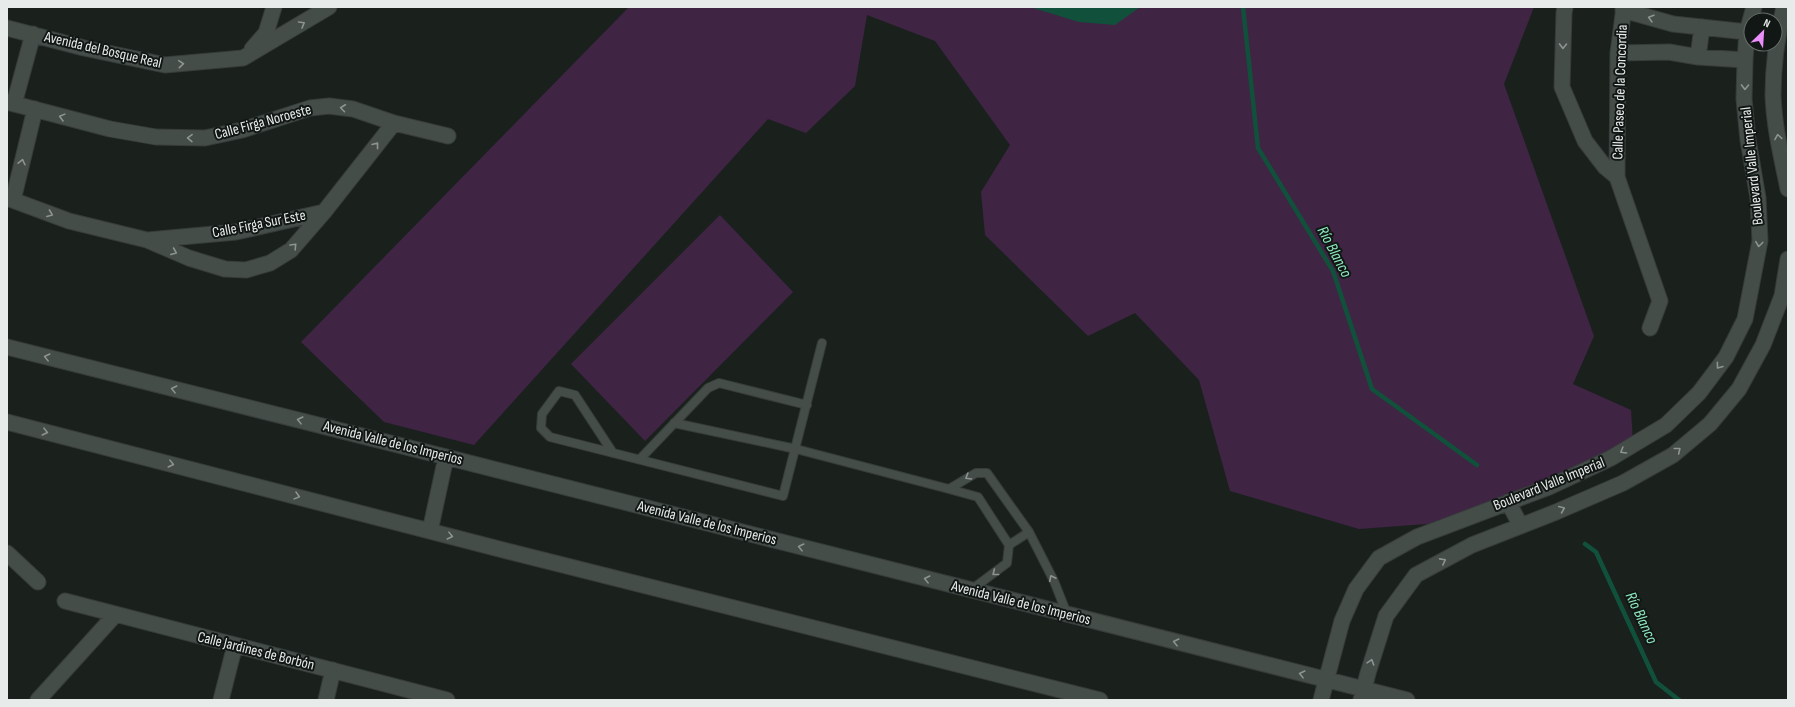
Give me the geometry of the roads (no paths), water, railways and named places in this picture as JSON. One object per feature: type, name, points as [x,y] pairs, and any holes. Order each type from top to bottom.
[{"type":"street","points":[[243,58],[266,33],[274,7]]},
{"type":"street","name":"Avenida del Bosque Real","points":[[7,28],[84,48],[166,65],[243,58],[329,7]]},
{"type":"street","name":"Calle Paseo de la Concordia","points":[[1565,7],[1562,87],[1585,141],[1605,167],[1617,176]]},
{"type":"street","name":"Boulevard Valle Imperial","points":[[1784,7],[1775,57],[1773,96],[1778,138],[1788,190]]},
{"type":"street","points":[[1624,9],[1673,24],[1743,31]]},
{"type":"street","name":"Calle Paseo de la Concordia","points":[[1624,9],[1618,53],[1617,176],[1660,301],[1650,328]]},
{"type":"street","points":[[1698,57],[1702,27]]},
{"type":"street","points":[[11,103],[33,34]]},
{"type":"street","points":[[1618,53],[1668,52],[1698,57],[1745,60]]},
{"type":"street","name":"Boulevard Valle Imperial","points":[[1322,700],[1342,621],[1356,589],[1379,558],[1417,537],[1549,487],[1611,458],[1666,425],[1699,393],[1726,357],[1745,319],[1760,241],[1758,198],[1748,140],[1744,99],[1746,52]]},
{"type":"street","name":"Calle Firga Noroeste","points":[[11,103],[110,129],[156,137],[205,138],[242,130],[310,108],[329,106],[353,109],[394,123],[448,136]]},
{"type":"street","points":[[10,199],[35,109]]},
{"type":"street","name":"Calle Firga Sur Este","points":[[10,199],[69,221],[147,240],[189,258],[225,269],[246,270],[270,264],[291,250],[324,212],[394,123]]},
{"type":"street","name":"Calle Firga Sur Este","points":[[147,240],[236,232],[324,212]]},
{"type":"street","name":"Boulevard Valle Imperial","points":[[1363,695],[1386,616],[1416,575],[1472,545],[1623,483],[1673,455],[1710,424],[1738,389],[1763,345],[1782,296],[1788,259]]},
{"type":"street","name":"Avenida Valle de los Imperios","points":[[7,347],[446,456],[1326,680],[1363,695],[1407,700]]},
{"type":"street","points":[[7,422],[430,531],[1100,700]]},
{"type":"street","points":[[430,531],[446,456]]},
{"type":"street","points":[[1508,502],[1521,526]]},
{"type":"street","points":[[7,553],[38,582]]},
{"type":"street","name":"Calle Jardines de Borbón","points":[[65,601],[442,699]]},
{"type":"street","points":[[38,700],[115,615]]},
{"type":"street","points":[[221,700],[235,645]]},
{"type":"street","points":[[326,700],[333,670]]},
{"type":"lane","points":[[613,453],[575,395],[559,391],[542,414],[542,428],[550,437],[782,496],[796,449],[822,343]]},
{"type":"lane","points":[[640,459],[708,388],[719,383],[807,405]]},
{"type":"lane","points":[[674,423],[796,449],[978,497],[1009,545],[1007,563],[971,590]]},
{"type":"lane","points":[[949,489],[976,473],[987,473],[1029,532],[1054,581],[1067,614]]},
{"type":"lane","points":[[1009,545],[1029,532]]},
{"type":"waterway","name":"Río Blanco","points":[[1243,7],[1258,148],[1333,271],[1372,389],[1477,465]]},
{"type":"waterway","name":"Río Blanco","points":[[1585,544],[1596,552],[1656,682],[1679,700]]}]
